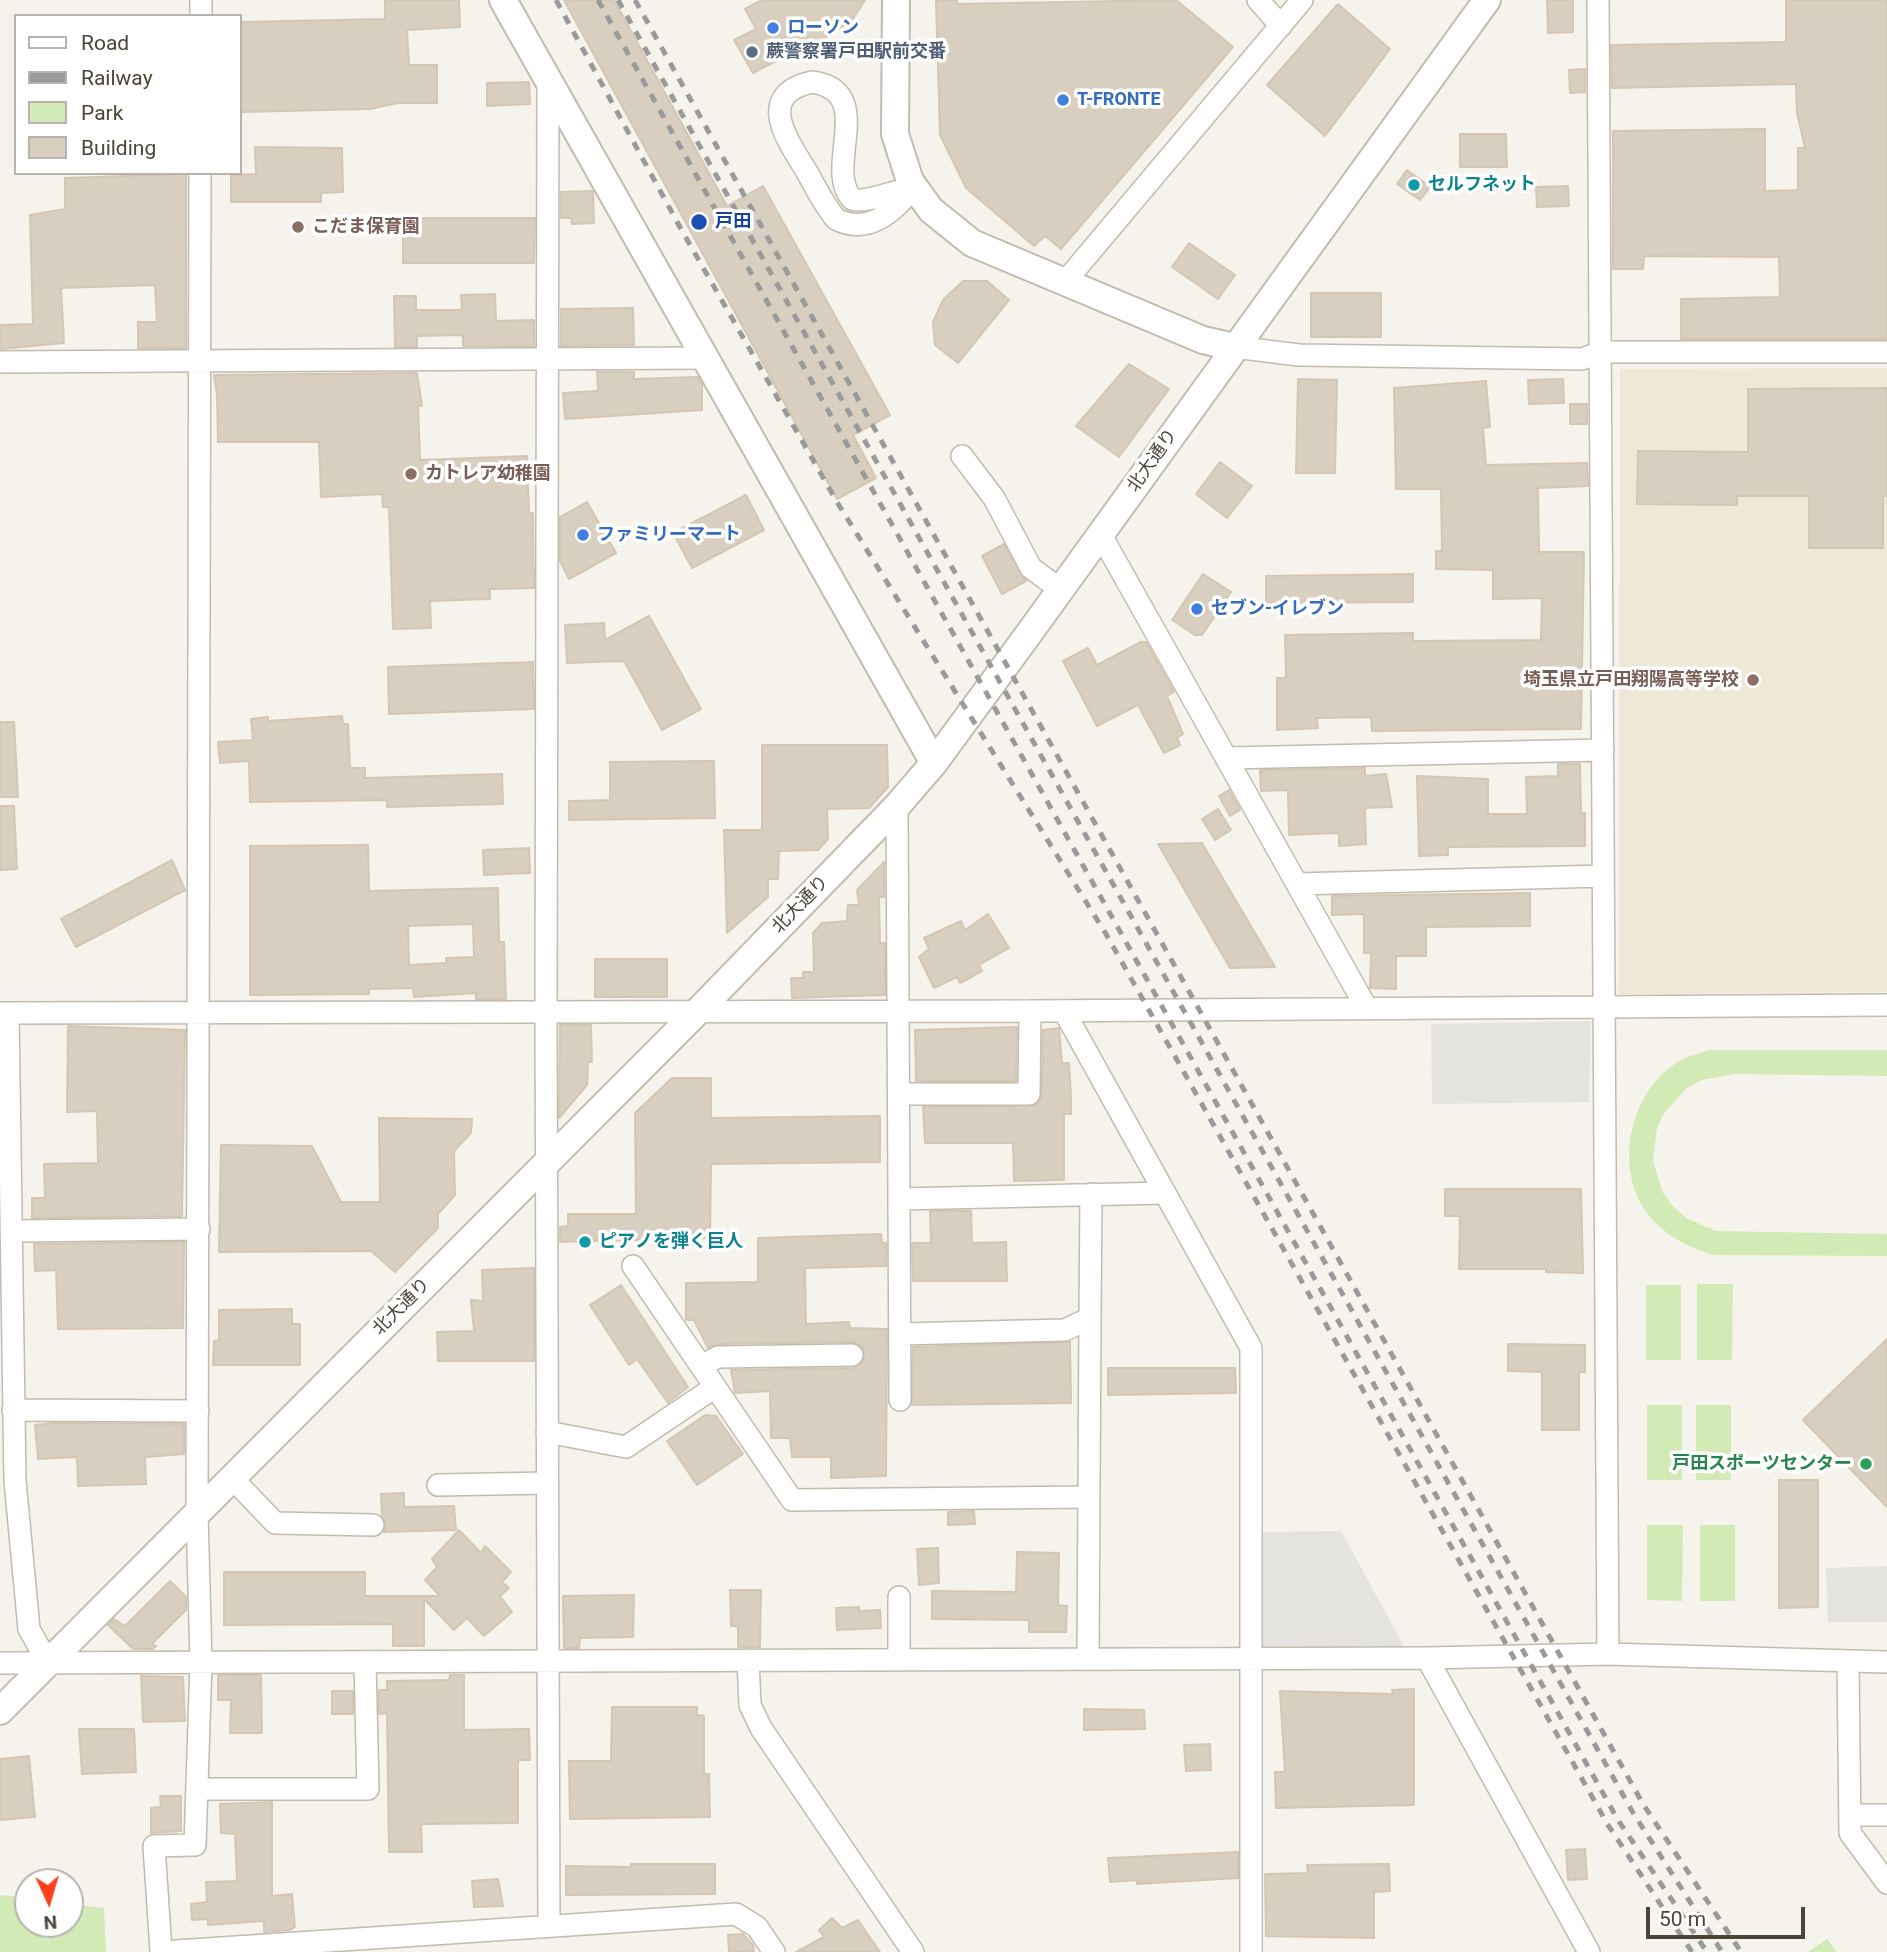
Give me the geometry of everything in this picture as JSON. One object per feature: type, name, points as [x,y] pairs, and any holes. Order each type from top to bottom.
[{"type":"street","points":[[503,0],[934,763]]},
{"type":"street","points":[[896,0],[895,134],[914,187],[931,210],[957,234],[1064,283],[1203,340],[1234,347],[1299,355],[1582,359],[1601,352],[1887,352]]},
{"type":"street","points":[[1258,0],[1281,26]]},
{"type":"street","points":[[1064,283],[1302,0]]},
{"type":"street","name":"北大通り","points":[[0,1711],[698,1011],[897,806],[934,763],[1101,535],[1486,0]]},
{"type":"street","points":[[1598,0],[1608,1654]]},
{"type":"street","points":[[548,79],[545,1011],[550,1926]]},
{"type":"street","points":[[812,82],[823,84],[842,98],[845,107],[845,187],[852,200],[863,202],[884,193],[914,187],[894,211],[866,225],[850,224],[836,219],[783,133],[779,111],[790,90],[812,82]]},
{"type":"street","points":[[200,175],[197,1513],[201,1662],[195,1846],[154,1846],[161,1952],[344,1947],[550,1926],[736,1914],[757,1927],[774,1952]]},
{"type":"street","points":[[0,362],[706,358]]},
{"type":"street","points":[[962,456],[994,498],[1031,568],[1060,590]]},
{"type":"street","points":[[1101,535],[1366,1007]]},
{"type":"street","points":[[1226,758],[1603,750]]},
{"type":"street","points":[[897,806],[900,1400]]},
{"type":"street","points":[[1297,884],[1603,876]]},
{"type":"street","points":[[48,1663],[29,1629],[15,1481],[13,1410],[6,1333],[11,1231],[4,1013],[1030,1012],[1366,1007],[1887,1005]]},
{"type":"street","points":[[1064,1011],[1251,1348],[1251,1952]]},
{"type":"street","points":[[900,1094],[1029,1094],[1030,1012]]},
{"type":"street","points":[[900,1199],[1165,1193]]},
{"type":"street","points":[[1088,1659],[1091,1194]]},
{"type":"street","points":[[11,1231],[199,1229]]},
{"type":"street","points":[[633,1266],[792,1500],[1089,1497]]},
{"type":"street","points":[[900,1334],[1065,1331],[1090,1318]]},
{"type":"street","points":[[701,1366],[718,1357],[852,1355]]},
{"type":"street","points":[[547,1432],[626,1447],[715,1387]]},
{"type":"street","points":[[13,1410],[198,1411]]},
{"type":"street","points":[[232,1478],[275,1523],[373,1525]]},
{"type":"street","points":[[438,1485],[547,1483]]},
{"type":"street","points":[[899,1597],[899,1660]]},
{"type":"street","points":[[0,1662],[365,1664],[1427,1658],[1608,1654],[1847,1663],[1887,1662]]},
{"type":"street","points":[[1427,1658],[1589,1952]]},
{"type":"street","points":[[748,1660],[750,1705],[761,1728],[913,1952]]},
{"type":"street","points":[[1847,1663],[1850,1833],[1887,1883]]},
{"type":"street","points":[[198,1789],[368,1788],[365,1664]]},
{"type":"street","points":[[1850,1815],[1887,1815]]},
{"type":"shaded area","name":"埼玉県立戸田翔陽高等学校","points":[[1887,368],[1887,992],[1619,994],[1620,369]]},
{"type":"shaded area","points":[[1591,1021],[1589,1102],[1432,1104],[1431,1024]]},
{"type":"shaded area","points":[[1341,1531],[1405,1648],[1261,1650],[1262,1532]]},
{"type":"shaded area","points":[[1887,1566],[1887,1622],[1828,1622],[1826,1568]]},
{"type":"green space","points":[[1709,1050],[1887,1050],[1887,1076],[1734,1074],[1702,1080],[1687,1088],[1664,1113],[1657,1128],[1653,1161],[1663,1193],[1673,1206],[1686,1218],[1716,1231],[1887,1234],[1887,1256],[1714,1255],[1673,1237],[1647,1213],[1633,1185],[1630,1164],[1630,1143],[1641,1103],[1666,1071],[1683,1059]]},
{"type":"green space","points":[[1697,1284],[1733,1284],[1732,1360],[1697,1360]]},
{"type":"green space","points":[[1646,1285],[1681,1285],[1681,1360],[1646,1360]]},
{"type":"green space","points":[[1647,1405],[1682,1405],[1682,1480],[1647,1480]]},
{"type":"green space","points":[[1696,1405],[1731,1405],[1731,1480],[1696,1480]]},
{"type":"green space","points":[[1647,1525],[1683,1525],[1682,1601],[1647,1600]]},
{"type":"green space","points":[[1700,1525],[1735,1525],[1735,1601],[1700,1601]]},
{"type":"green space","points":[[0,1895],[14,1896],[14,1938],[84,1938],[84,1906],[104,1908],[106,1952],[0,1952]]},
{"type":"green space","points":[[1827,1939],[1837,1952],[1808,1952]]},
{"type":"building","points":[[385,0],[459,0],[460,27],[407,30],[409,65],[437,65],[437,103],[398,103],[370,109],[242,112],[242,22],[385,19]]},
{"type":"building","points":[[564,0],[614,0],[727,206],[763,186],[890,415],[853,435],[876,478],[837,499]]},
{"type":"building","points":[[762,0],[865,0],[851,22],[813,45],[812,42],[753,73],[734,40],[756,29],[745,9]]},
{"type":"building","name":"T-FRONTE","points":[[936,0],[957,0],[957,4],[1176,0],[1233,47],[1061,249],[1045,236],[1034,246],[966,188],[940,135]]},
{"type":"building","points":[[1547,0],[1573,0],[1573,32],[1548,33]]},
{"type":"building","points":[[1786,0],[1887,0],[1887,339],[1681,339],[1681,299],[1780,297],[1779,257],[1644,256],[1643,269],[1613,269],[1613,131],[1765,129],[1765,191],[1798,190],[1798,148],[1805,148],[1797,113],[1796,84],[1612,88],[1611,45],[1786,42]]},
{"type":"building","points":[[1338,4],[1390,49],[1325,136],[1267,85]]},
{"type":"building","points":[[1585,69],[1585,92],[1570,93],[1569,70]]},
{"type":"building","points":[[529,82],[530,104],[487,106],[487,83]]},
{"type":"building","points":[[1460,134],[1506,134],[1507,167],[1460,167]]},
{"type":"building","points":[[255,147],[342,148],[343,192],[321,193],[321,202],[231,202],[231,175],[256,174]]},
{"type":"building","name":"セルフネット","points":[[1407,170],[1430,187],[1420,200],[1397,184]]},
{"type":"building","points":[[186,175],[186,348],[138,348],[138,322],[157,322],[155,285],[61,288],[64,343],[0,349],[0,325],[33,324],[30,215],[65,209],[65,178]]},
{"type":"building","points":[[1568,186],[1569,206],[1537,207],[1536,187]]},
{"type":"building","points":[[593,191],[594,223],[572,224],[571,218],[561,218],[561,192]]},
{"type":"building","points":[[403,218],[535,218],[534,263],[403,263]]},
{"type":"building","points":[[1189,243],[1235,275],[1218,299],[1172,267]]},
{"type":"building","points":[[963,281],[987,281],[1009,300],[958,363],[935,345],[933,322],[943,300]]},
{"type":"building","points":[[1311,293],[1381,293],[1381,337],[1311,337]]},
{"type":"building","points":[[495,294],[496,321],[534,320],[534,346],[463,346],[463,335],[417,336],[417,347],[395,347],[394,296],[416,296],[416,310],[462,310],[461,295]]},
{"type":"building","points":[[633,308],[634,345],[561,346],[561,309]]},
{"type":"building","points":[[1129,364],[1169,389],[1119,457],[1076,426]]},
{"type":"building","points":[[597,372],[634,372],[634,379],[698,377],[702,383],[702,410],[565,419],[563,393],[598,391]]},
{"type":"building","points":[[417,373],[422,406],[418,406],[420,460],[527,456],[529,513],[533,513],[534,588],[490,589],[490,599],[430,601],[431,628],[393,629],[389,507],[383,507],[382,494],[321,497],[319,442],[218,442],[214,375]]},
{"type":"building","points":[[1298,379],[1337,380],[1335,473],[1296,473]]},
{"type":"building","points":[[1563,379],[1564,403],[1529,404],[1528,380]]},
{"type":"building","points":[[1486,381],[1490,427],[1483,428],[1486,465],[1587,463],[1588,486],[1538,488],[1539,552],[1584,552],[1581,729],[1372,731],[1371,717],[1317,718],[1318,728],[1277,730],[1277,678],[1286,678],[1285,635],[1413,633],[1413,641],[1541,640],[1542,598],[1493,599],[1493,570],[1436,569],[1436,551],[1442,551],[1441,489],[1396,489],[1394,388]]},
{"type":"building","points":[[1887,388],[1887,496],[1883,496],[1883,548],[1809,548],[1809,496],[1737,496],[1737,505],[1637,504],[1638,451],[1748,452],[1748,389]]},
{"type":"building","points":[[1570,404],[1587,404],[1587,424],[1570,424]]},
{"type":"building","points":[[1220,462],[1252,486],[1227,518],[1196,494]]},
{"type":"building","points":[[746,495],[764,530],[692,568],[673,533]]},
{"type":"building","name":"ファミリーマート","points":[[587,502],[616,553],[569,579],[560,561],[560,517]]},
{"type":"building","points":[[1004,544],[1026,581],[1002,594],[982,556]]},
{"type":"building","points":[[1203,574],[1231,592],[1202,635],[1195,635],[1172,620]]},
{"type":"building","points":[[1413,574],[1413,602],[1266,603],[1266,576]]},
{"type":"building","points":[[649,616],[701,709],[662,730],[624,661],[567,663],[565,625],[604,623],[605,640]]},
{"type":"building","points":[[1141,642],[1146,642],[1174,692],[1167,696],[1183,734],[1177,738],[1180,745],[1164,753],[1138,705],[1097,726],[1063,661],[1088,648],[1097,665]]},
{"type":"building","points":[[533,662],[534,709],[389,714],[388,667]]},
{"type":"building","points":[[342,716],[343,724],[348,724],[350,768],[365,768],[365,778],[502,774],[503,804],[387,807],[387,800],[250,802],[249,761],[220,763],[218,742],[253,740],[251,719],[268,717],[268,721]]},
{"type":"building","points":[[0,722],[14,722],[18,797],[0,797]]},
{"type":"building","points":[[762,745],[887,745],[888,787],[869,808],[827,809],[828,839],[818,850],[779,851],[778,879],[768,879],[768,897],[727,933],[724,830],[762,830]]},
{"type":"building","points":[[714,761],[715,818],[569,820],[569,801],[610,800],[610,762]]},
{"type":"building","points":[[1558,764],[1580,764],[1585,846],[1448,847],[1448,855],[1419,856],[1417,776],[1488,779],[1488,814],[1527,814],[1526,777],[1558,776]]},
{"type":"building","points":[[1365,768],[1365,776],[1386,774],[1392,807],[1365,808],[1366,844],[1339,846],[1339,833],[1289,835],[1288,790],[1261,791],[1260,770]]},
{"type":"building","points":[[1229,790],[1240,810],[1230,816],[1219,796]]},
{"type":"building","points":[[0,806],[14,806],[17,869],[0,870]]},
{"type":"building","points":[[1218,809],[1231,830],[1215,840],[1202,819]]},
{"type":"building","points":[[1202,843],[1275,967],[1230,968],[1158,844]]},
{"type":"building","points":[[368,845],[369,891],[498,888],[499,942],[504,942],[506,999],[476,999],[476,993],[414,997],[413,988],[369,989],[369,994],[250,995],[250,846]],"holes":[[[473,924],[474,957],[446,958],[446,963],[409,965],[408,926]]]},
{"type":"building","points":[[529,848],[530,873],[484,875],[483,850]]},
{"type":"building","points":[[172,860],[185,890],[76,947],[61,919]]},
{"type":"building","points":[[884,862],[884,897],[879,897],[880,943],[885,943],[885,995],[792,998],[791,978],[803,978],[803,972],[814,972],[813,933],[822,923],[847,921],[848,905],[859,905],[857,890]]},
{"type":"building","points":[[1530,893],[1530,926],[1426,927],[1426,956],[1396,956],[1396,989],[1370,988],[1371,953],[1364,953],[1364,914],[1332,915],[1332,896]]},
{"type":"building","points":[[988,914],[1009,948],[979,965],[982,971],[960,983],[957,977],[934,988],[919,957],[929,949],[924,938],[961,921],[965,930]]},
{"type":"building","points":[[595,959],[667,959],[667,997],[595,997]]},
{"type":"building","points":[[560,1025],[591,1025],[592,1062],[588,1062],[587,1085],[559,1118]]},
{"type":"building","points":[[68,1026],[185,1030],[182,1216],[32,1218],[32,1198],[45,1198],[44,1164],[98,1163],[97,1111],[67,1112]]},
{"type":"building","points":[[1017,1027],[1016,1081],[916,1081],[915,1030]]},
{"type":"building","points":[[1059,1028],[1062,1063],[1069,1063],[1071,1097],[1071,1114],[1064,1114],[1064,1180],[1014,1181],[1013,1143],[925,1143],[923,1107],[1036,1105],[1042,1094],[1043,1030]]},
{"type":"building","points":[[672,1078],[711,1078],[711,1118],[880,1116],[880,1162],[711,1164],[710,1238],[560,1242],[560,1227],[568,1226],[568,1214],[636,1214],[635,1113]]},
{"type":"building","points":[[379,1118],[472,1119],[471,1133],[454,1151],[455,1195],[438,1214],[438,1228],[395,1272],[371,1251],[219,1252],[221,1145],[312,1146],[341,1202],[380,1202]]},
{"type":"building","points":[[1445,1189],[1581,1189],[1583,1273],[1546,1272],[1546,1269],[1459,1269],[1460,1216],[1445,1216]]},
{"type":"building","points":[[930,1211],[971,1211],[972,1243],[1006,1242],[1007,1281],[913,1281],[912,1243],[931,1243]]},
{"type":"building","points":[[881,1234],[882,1243],[886,1243],[886,1266],[805,1268],[806,1324],[849,1322],[850,1328],[887,1329],[886,1476],[831,1478],[831,1457],[792,1457],[790,1438],[771,1438],[770,1391],[735,1393],[731,1370],[853,1368],[864,1361],[863,1348],[852,1342],[718,1344],[708,1348],[694,1320],[686,1320],[686,1283],[758,1282],[758,1238]]},
{"type":"building","points":[[184,1242],[183,1328],[58,1329],[56,1270],[35,1271],[34,1244]]},
{"type":"building","points":[[534,1268],[534,1361],[438,1361],[437,1332],[474,1331],[471,1300],[483,1301],[482,1270]]},
{"type":"building","points":[[621,1285],[688,1387],[668,1403],[637,1359],[629,1365],[590,1305]]},
{"type":"building","points":[[292,1309],[292,1324],[300,1324],[300,1365],[213,1365],[214,1341],[219,1340],[219,1310]]},
{"type":"building","name":"戸田スポーツセンター","points":[[1887,1339],[1887,1507],[1803,1420]]},
{"type":"building","points":[[1070,1342],[1071,1403],[912,1405],[913,1347]]},
{"type":"building","points":[[1508,1344],[1585,1345],[1585,1372],[1579,1372],[1579,1430],[1542,1430],[1542,1372],[1508,1371]]},
{"type":"building","points":[[1108,1368],[1235,1368],[1236,1393],[1108,1395]]},
{"type":"building","points":[[705,1415],[716,1416],[743,1454],[697,1485],[667,1441]]},
{"type":"building","points":[[184,1424],[184,1454],[145,1457],[146,1484],[78,1486],[77,1457],[38,1459],[35,1425]]},
{"type":"building","points":[[1779,1480],[1818,1480],[1818,1607],[1779,1608]]},
{"type":"building","points":[[404,1493],[404,1507],[454,1506],[456,1530],[384,1532],[386,1525],[382,1516],[381,1494]]},
{"type":"building","points":[[974,1511],[975,1524],[948,1525],[948,1512]]},
{"type":"building","points":[[459,1530],[481,1553],[485,1546],[511,1572],[502,1582],[509,1588],[500,1596],[512,1612],[484,1636],[467,1618],[454,1630],[424,1599],[424,1646],[393,1646],[393,1624],[224,1625],[224,1572],[365,1572],[365,1596],[440,1596],[425,1580],[437,1567],[432,1559]]},
{"type":"building","points":[[938,1548],[939,1583],[919,1585],[917,1549]]},
{"type":"building","points":[[1017,1552],[1059,1553],[1058,1605],[1067,1606],[1066,1632],[1029,1632],[1029,1620],[932,1619],[932,1591],[1016,1592]]},
{"type":"building","points":[[170,1581],[186,1597],[186,1610],[152,1644],[156,1646],[153,1649],[133,1649],[108,1625],[114,1619],[125,1626]]},
{"type":"building","points":[[730,1590],[761,1590],[760,1647],[738,1647],[738,1626],[731,1626]]},
{"type":"building","points":[[634,1595],[633,1637],[580,1638],[579,1648],[564,1648],[563,1596]]},
{"type":"building","points":[[859,1607],[859,1611],[880,1610],[881,1628],[837,1630],[836,1608]]},
{"type":"building","points":[[218,1675],[261,1675],[262,1733],[230,1733],[231,1700],[218,1700]]},
{"type":"building","points":[[450,1675],[464,1675],[464,1730],[529,1729],[530,1760],[518,1760],[518,1823],[421,1824],[422,1852],[389,1852],[387,1713],[379,1714],[379,1690],[387,1690],[387,1681],[449,1680]]},
{"type":"building","points":[[141,1676],[183,1677],[185,1721],[143,1722]]},
{"type":"building","points":[[1414,1689],[1414,1805],[1276,1808],[1275,1772],[1285,1772],[1280,1691],[1393,1694],[1392,1690]]},
{"type":"building","points":[[332,1691],[353,1691],[353,1714],[332,1714]]},
{"type":"building","points":[[612,1707],[697,1707],[697,1715],[704,1716],[704,1774],[709,1774],[710,1817],[570,1819],[569,1761],[611,1761]]},
{"type":"building","points":[[1084,1709],[1144,1710],[1145,1729],[1084,1730]]},
{"type":"building","points":[[79,1729],[134,1729],[136,1772],[82,1774]]},
{"type":"building","points":[[1210,1744],[1211,1770],[1186,1771],[1184,1745]]},
{"type":"building","points":[[29,1756],[35,1817],[0,1820],[0,1759]]},
{"type":"building","points":[[160,1796],[181,1796],[181,1831],[151,1833],[151,1808],[161,1807]]},
{"type":"building","points":[[272,1802],[272,1896],[292,1894],[295,1927],[290,1930],[264,1932],[264,1921],[208,1925],[208,1919],[192,1920],[191,1904],[207,1902],[206,1882],[237,1881],[235,1834],[221,1833],[220,1804]]},
{"type":"building","points":[[1585,1849],[1587,1879],[1568,1880],[1566,1850]]},
{"type":"building","points":[[1238,1852],[1238,1878],[1137,1884],[1137,1880],[1110,1882],[1108,1858]]},
{"type":"building","points":[[631,1864],[715,1864],[715,1894],[566,1895],[566,1866],[631,1867]]},
{"type":"building","points":[[1389,1864],[1390,1891],[1374,1892],[1374,1938],[1266,1936],[1265,1874],[1308,1873],[1307,1865]]},
{"type":"building","points":[[498,1879],[503,1906],[474,1907],[472,1881]]},
{"type":"building","points":[[832,1918],[842,1928],[858,1920],[880,1952],[796,1952],[824,1937],[819,1930]]},
{"type":"building","points":[[743,1934],[753,1945],[754,1952],[729,1952],[728,1935]]},
{"type":"railway","points":[[556,0],[681,229],[837,502],[1106,934],[1608,1825],[1692,1952]]},
{"type":"railway","points":[[598,0],[1618,1820],[1707,1952]]},
{"type":"railway","points":[[618,0],[1632,1811],[1722,1952]]},
{"type":"railway","points":[[635,0],[1643,1804],[1741,1952]]},
{"type":"place","name":"ローソン","points":[[773,28]]},
{"type":"place","name":"蕨警察署戸田駅前交番","points":[[752,52]]},
{"type":"place","name":"T-FRONTE","points":[[1063,100]]},
{"type":"place","name":"セルフネット","points":[[1414,185]]},
{"type":"place","name":"戸田","points":[[699,222]]},
{"type":"place","name":"こだま保育園","points":[[298,227]]},
{"type":"place","name":"カトレア幼稚園","points":[[411,474]]},
{"type":"place","name":"ファミリーマート","points":[[583,535]]},
{"type":"place","name":"セブン-イレブン","points":[[1197,609]]},
{"type":"place","name":"埼玉県立戸田翔陽高等学校","points":[[1753,680]]},
{"type":"place","name":"ピアノを弾く巨人","points":[[585,1242]]},
{"type":"place","name":"戸田スポーツセンター","points":[[1866,1464]]}]
